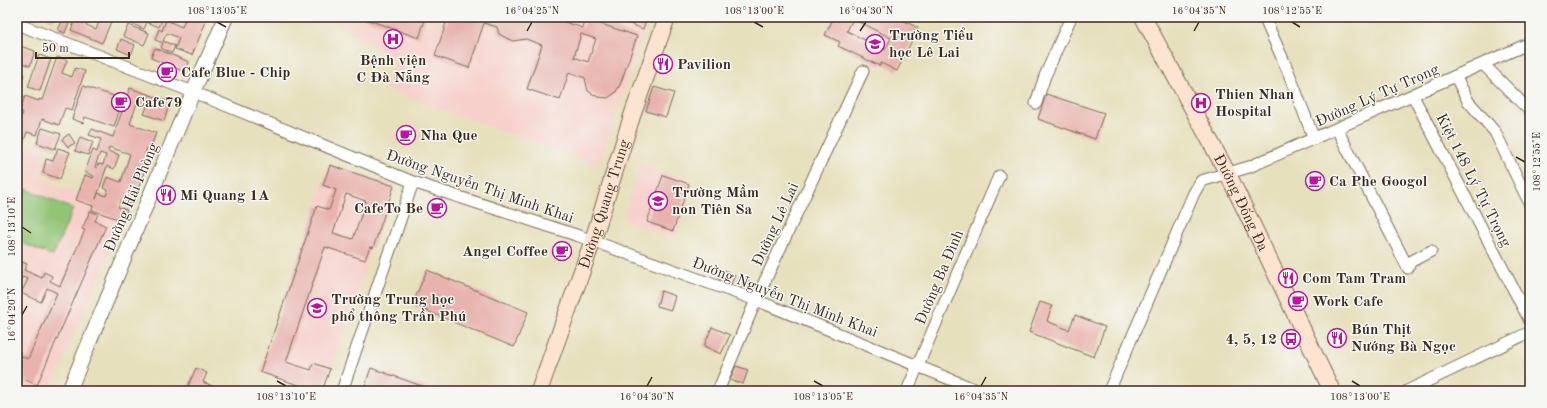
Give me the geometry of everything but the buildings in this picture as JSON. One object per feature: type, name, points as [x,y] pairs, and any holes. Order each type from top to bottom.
[{"type":"main road","name":"Đường Quang Trung","points":[[539,391],[593,240],[632,116],[666,17]]},
{"type":"main road","name":"Đường Đống Đa","points":[[1143,17],[1228,174],[1332,391]]},
{"type":"street","name":"Đường Hải Phòng","points":[[69,391],[193,92],[226,17]]},
{"type":"street","points":[[1036,103],[1045,76],[1071,17]]},
{"type":"street","points":[[1264,17],[1288,71],[1314,139]]},
{"type":"street","name":"Đường Nguyễn Thị Minh Khai","points":[[17,24],[193,92],[413,182],[593,240],[756,300],[979,391]]},
{"type":"street","name":"Đường Lý Tự Trọng","points":[[1109,391],[1197,186],[1204,180],[1249,167],[1413,96],[1530,43]]},
{"type":"street","points":[[1483,64],[1530,111]]},
{"type":"street","name":"Đường Lê Lai","points":[[718,391],[756,300],[863,71]]},
{"type":"street","points":[[1456,77],[1468,101],[1495,132],[1530,204]]},
{"type":"street","name":"Kiệt 148 Lý Tự Trọng","points":[[1413,96],[1530,321]]},
{"type":"street","points":[[1337,129],[1408,268],[1410,262],[1431,251]]},
{"type":"street","name":"Đường Ba Đình","points":[[907,391],[999,176]]},
{"type":"street","points":[[342,391],[413,182]]},
{"type":"street","points":[[1407,391],[1530,332]]},
{"type":"shaded area","points":[[327,17],[649,17],[598,166],[385,89],[395,60]]},
{"type":"shaded area","name":"Trường Tiểu học Lê Lai","points":[[834,17],[897,17],[918,28],[897,71],[881,63],[880,66],[838,46],[840,42],[825,35]]},
{"type":"shaded area","points":[[28,145],[44,149],[42,179],[90,199],[87,208],[123,221],[50,391],[27,391],[17,387],[17,162]]},
{"type":"shaded area","name":"Trường Mầm non Tiên Sa","points":[[641,164],[694,182],[675,238],[622,220]]},
{"type":"shaded area","name":"Trường Trung học phổ thông Trần Phú","points":[[330,165],[394,186],[322,391],[316,391],[260,372]]},
{"type":"green space","points":[[17,185],[73,209],[53,256],[17,241]]},
{"type":"place","name":"Bệnh viện C Đà Nẵng","points":[[393,39]]},
{"type":"place","name":"Trường Tiểu học Lê Lai","points":[[875,44]]},
{"type":"place","name":"Pavilion","points":[[663,64]]},
{"type":"place","name":"Cafe Blue - Chip","points":[[167,72]]},
{"type":"place","name":"Cafe79","points":[[121,102]]},
{"type":"place","name":"Thien Nhan Hospital","points":[[1201,103]]},
{"type":"place","name":"Nha Que","points":[[406,135]]},
{"type":"place","name":"Ca Phe Googol","points":[[1315,181]]},
{"type":"place","name":"Mi Quang 1A","points":[[166,195]]},
{"type":"place","name":"Trường Mầm non Tiên Sa","points":[[658,201]]},
{"type":"place","name":"CafeTo Be","points":[[437,208]]},
{"type":"place","name":"Angel Coffee","points":[[562,251]]},
{"type":"place","name":"Com Tam Tram","points":[[1288,278]]},
{"type":"place","name":"Work Cafe","points":[[1298,301]]},
{"type":"place","name":"Trường Trung học phổ thông Trần Phú","points":[[317,308]]},
{"type":"place","name":"Bún Thịt Nướng Bà Ngọc","points":[[1337,338]]},
{"type":"place","name":"4, 5, 12","points":[[1291,339]]}]
